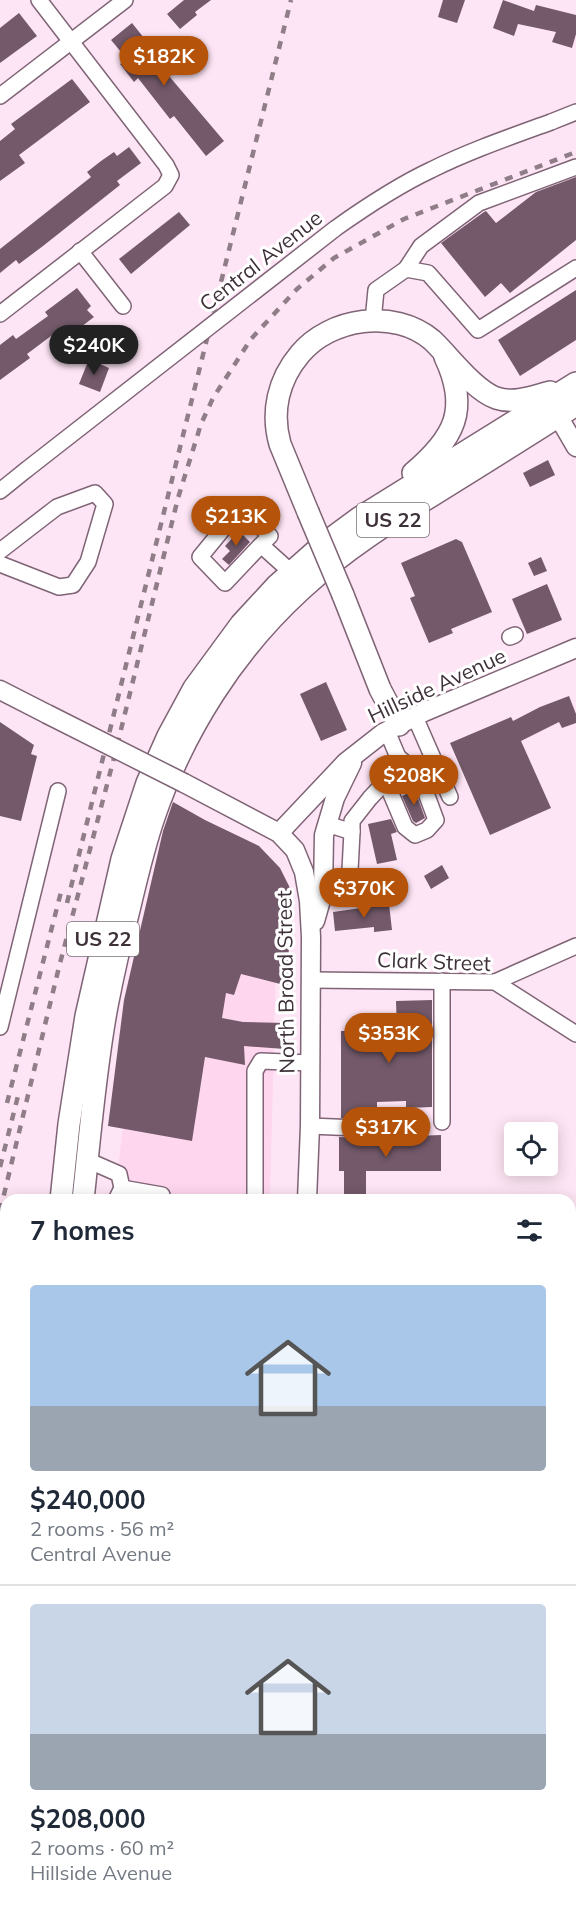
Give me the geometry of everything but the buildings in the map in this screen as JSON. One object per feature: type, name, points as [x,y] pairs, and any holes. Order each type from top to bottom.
[{"type":"highway","points":[[400,724],[380,689],[283,455],[277,434],[276,416],[278,396],[289,368],[315,339],[343,326],[354,322],[393,323],[413,329],[430,339],[481,388],[494,397],[502,400],[570,398]]},
{"type":"highway","points":[[359,518],[437,452],[448,436],[456,411],[457,395],[442,351]]},
{"type":"highway","name":"US 22","points":[[62,1194],[69,1124],[86,1016],[122,859],[157,759],[194,688],[241,624],[291,572],[321,546],[359,518],[570,398]]},
{"type":"highway","name":"US 22","points":[[84,1194],[107,1006],[144,851],[154,818],[178,759],[215,690],[246,648],[282,607],[329,565],[570,398]]},
{"type":"main road","points":[[570,398],[576,447]]},
{"type":"main road","name":"Hillside Avenue","points":[[279,833],[334,773],[359,750],[400,724],[576,648]]},
{"type":"main road","name":"North Broad Street","points":[[0,690],[279,833],[295,850],[304,872],[309,901],[311,937],[308,1194]]},
{"type":"main road","points":[[311,937],[322,893],[322,846],[327,824],[339,787],[359,750]]},
{"type":"street","points":[[0,314],[165,186],[171,175],[166,165],[39,0]]},
{"type":"street","points":[[0,96],[125,0]]},
{"type":"street","name":"Central Avenue","points":[[0,491],[336,228],[375,201],[449,161],[576,112]]},
{"type":"street","points":[[373,321],[376,290],[406,269],[421,246],[478,203],[576,167]]},
{"type":"street","points":[[80,251],[123,306]]},
{"type":"street","points":[[406,269],[428,273],[478,330],[576,268]]},
{"type":"street","points":[[0,551],[57,507],[95,493],[105,504],[88,562],[73,585],[59,586],[0,564]]},
{"type":"street","points":[[241,507],[270,536],[261,545],[225,583],[200,557],[241,507]]},
{"type":"street","points":[[261,545],[291,572]]},
{"type":"street","points":[[322,893],[349,889],[352,821],[386,782],[398,757],[400,724]]},
{"type":"street","points":[[400,724],[450,797]]},
{"type":"street","points":[[386,782],[405,827],[415,835],[427,830],[436,820],[419,774],[398,757]]},
{"type":"street","points":[[0,1027],[58,791]]},
{"type":"street","points":[[327,824],[352,832]]},
{"type":"street","points":[[495,982],[576,946]]},
{"type":"street","name":"Clark Street","points":[[311,980],[495,982],[576,1035]]},
{"type":"street","points":[[442,981],[442,1122]]},
{"type":"street","points":[[255,1194],[255,1071],[261,1061],[311,1063]]},
{"type":"street","points":[[310,1126],[406,1130]]},
{"type":"street","points":[[87,1160],[119,1174],[119,1194]]},
{"type":"shaded area","points":[[186,823],[276,961],[270,1194],[115,1194],[135,1029]]},
{"type":"railway","points":[[67,903],[291,0]]},
{"type":"railway","points":[[4,1194],[178,498],[201,424],[213,398],[251,339],[297,289],[334,258],[404,219],[576,152]]},
{"type":"railway","points":[[7,1103],[62,888]]},
{"type":"railway","points":[[0,1167],[19,1092]]}]
